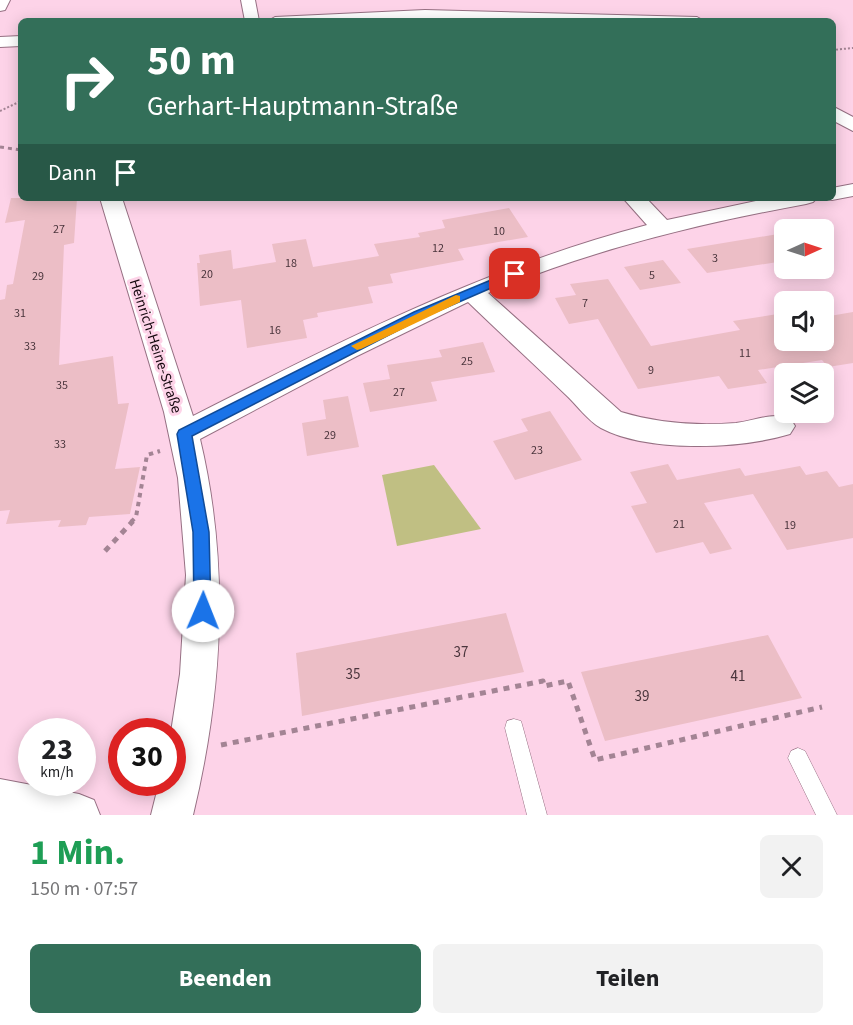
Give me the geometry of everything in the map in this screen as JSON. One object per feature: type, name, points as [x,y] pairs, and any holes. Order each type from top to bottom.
[{"type":"street","points":[[0,7],[3,0]]},
{"type":"street","points":[[248,0],[251,18]]},
{"type":"street","points":[[339,18],[425,14],[612,18]]},
{"type":"street","points":[[0,42],[18,41]]},
{"type":"street","points":[[836,114],[853,125]]},
{"type":"street","points":[[836,193],[853,190]]},
{"type":"street","name":"Heinrich-Heine-Straße","points":[[112,201],[184,434],[201,532],[203,611],[192,727],[183,779],[172,815]]},
{"type":"street","points":[[637,201],[661,226]]},
{"type":"street","points":[[184,434],[418,315],[578,251],[661,226],[790,201]]},
{"type":"street","points":[[472,292],[611,420],[630,428],[690,434],[737,434],[780,426]]},
{"type":"street","points":[[0,800],[79,815]]},
{"type":"lane","points":[[514,728],[537,815]]},
{"type":"lane","points":[[798,758],[827,815]]},
{"type":"path","points":[[836,50],[853,48]]},
{"type":"path","points":[[0,111],[18,102]]},
{"type":"path","points":[[0,147],[18,150]]},
{"type":"path","points":[[105,551],[136,517],[147,455],[172,448],[184,434]]},
{"type":"shaded area","points":[[434,465],[481,529],[397,546],[382,475]]},
{"type":"building","points":[[11,198],[18,198],[18,201],[77,201],[74,243],[64,245],[59,365],[113,356],[118,404],[129,403],[115,469],[140,467],[130,514],[89,517],[86,525],[58,527],[61,520],[6,524],[10,510],[0,511],[0,300],[5,299],[7,285],[13,284],[25,220],[5,223]]},
{"type":"building","points":[[509,208],[528,237],[458,249],[464,260],[390,274],[393,283],[368,287],[373,303],[317,313],[318,317],[303,320],[307,338],[247,348],[241,300],[200,306],[197,263],[200,263],[199,255],[231,250],[233,269],[276,262],[272,244],[306,239],[313,267],[379,256],[374,244],[420,237],[418,233],[445,228],[442,220]]},
{"type":"building","points":[[774,235],[774,263],[707,273],[687,249]]},
{"type":"building","points":[[663,260],[681,283],[640,290],[624,267]]},
{"type":"building","points":[[608,279],[651,346],[740,330],[733,321],[774,315],[774,351],[834,351],[834,315],[853,312],[853,363],[834,366],[834,363],[825,363],[822,360],[774,363],[774,368],[758,370],[767,383],[728,389],[719,376],[638,389],[598,319],[569,324],[555,298],[576,295],[570,284]]},
{"type":"building","points":[[483,342],[495,372],[431,382],[437,401],[370,412],[363,383],[390,379],[387,365],[442,357],[439,350]]},
{"type":"building","points":[[348,396],[359,447],[307,456],[302,423],[326,419],[323,400]]},
{"type":"building","points":[[550,411],[582,460],[515,480],[493,441],[528,431],[521,419]]},
{"type":"building","points":[[668,464],[677,480],[740,468],[745,476],[800,466],[806,475],[827,471],[839,487],[853,484],[853,538],[787,550],[753,494],[704,503],[732,549],[710,554],[703,542],[656,553],[631,506],[647,503],[630,472]]},
{"type":"building","points":[[506,613],[524,672],[302,716],[296,653]]},
{"type":"building","points":[[768,635],[802,698],[605,741],[581,672]]},
{"type":"slow traffic","points":[[357,346],[418,315],[456,299]]},
{"type":"route","points":[[203,611],[204,568],[201,532],[184,434],[418,315],[515,274]]}]
